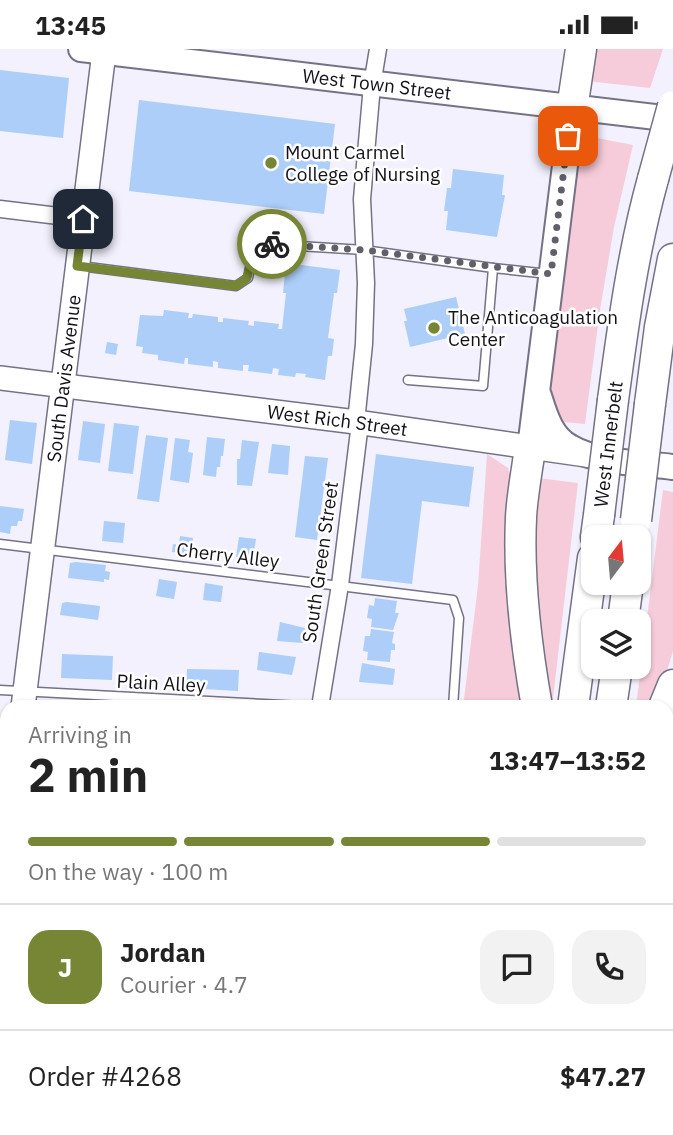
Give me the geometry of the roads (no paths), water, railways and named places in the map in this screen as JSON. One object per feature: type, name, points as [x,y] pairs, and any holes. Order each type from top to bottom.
[{"type":"highway","points":[[572,109],[581,49]]},
{"type":"highway","name":"West Innerbelt","points":[[597,525],[623,321],[643,218],[673,106]]},
{"type":"highway","name":"West Innerbelt","points":[[635,525],[660,327],[673,259]]},
{"type":"highway","points":[[530,448],[521,517],[522,584],[536,700]]},
{"type":"highway","points":[[574,700],[588,595]]},
{"type":"highway","points":[[612,700],[615,679]]},
{"type":"main road","name":"West Town Street","points":[[96,50],[673,119]]},
{"type":"main road","points":[[530,448],[572,109]]},
{"type":"main road","points":[[537,389],[554,432],[569,447],[592,456]]},
{"type":"main road","name":"West Rich Street","points":[[592,456],[673,467]]},
{"type":"street","name":"South Green Street","points":[[321,700],[340,585],[358,423],[364,344],[362,199],[372,85],[378,49]]},
{"type":"street","name":"South Davis Avenue","points":[[24,699],[83,219],[96,50]]},
{"type":"street","points":[[0,209],[83,219]]},
{"type":"street","name":"West Rich Street","points":[[0,378],[358,423],[592,456]]},
{"type":"lane","points":[[77,266],[236,286],[247,278],[252,258],[266,244],[364,250],[551,274]]},
{"type":"lane","points":[[408,380],[483,386],[493,268]]},
{"type":"lane","name":"Cherry Alley","points":[[0,544],[453,600],[459,618],[453,700]]},
{"type":"lane","name":"Plain Alley","points":[[0,690],[24,699],[61,700]]},
{"type":"place","name":"Mount Carmel College of Nursing","points":[[271,163]]},
{"type":"place","name":"The Anticoagulation Center","points":[[434,328]]}]
